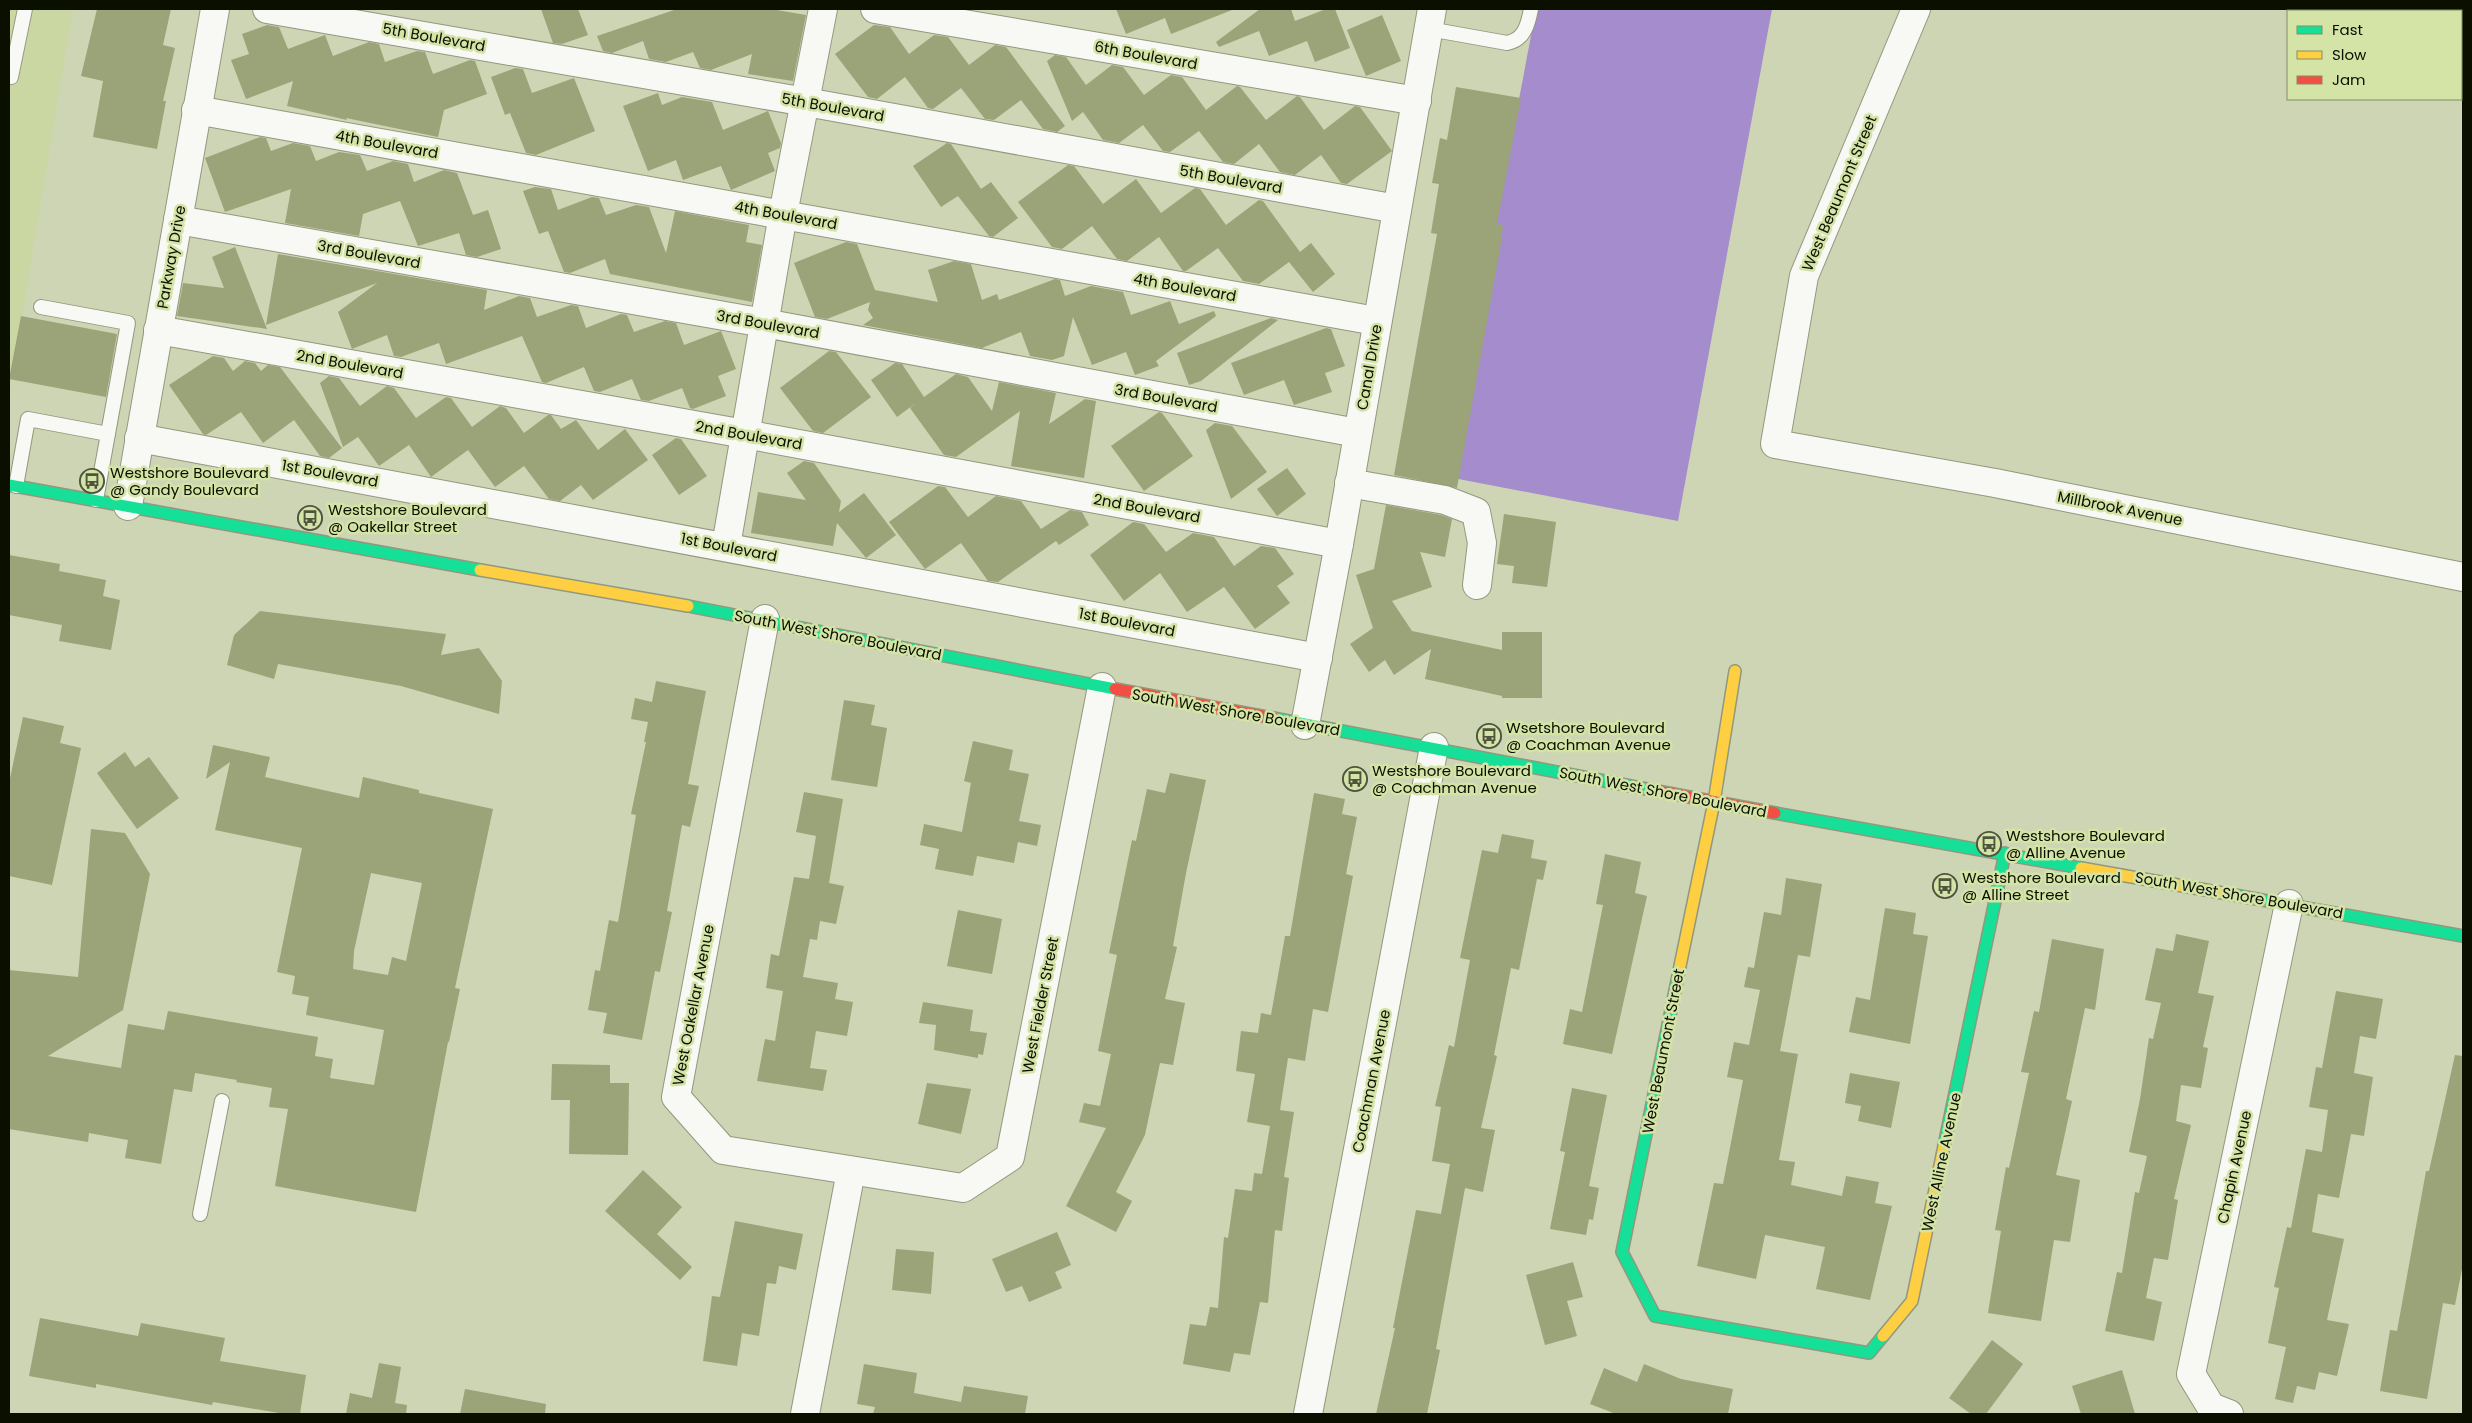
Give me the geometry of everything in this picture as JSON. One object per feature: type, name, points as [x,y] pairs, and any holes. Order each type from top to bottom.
[{"type":"street","name":"Parkway Drive","points":[[128,506],[215,9]]},
{"type":"street","name":"5th Boulevard","points":[[267,9],[806,102],[1397,209]]},
{"type":"street","points":[[726,546],[764,323],[822,9]]},
{"type":"street","name":"6th Boulevard","points":[[875,9],[1417,101]]},
{"type":"street","name":"West Beaumont Street","points":[[1775,444],[1804,276],[1916,9]]},
{"type":"street","name":"Canal Drive","points":[[1305,724],[1339,544],[1376,321],[1417,101],[1430,19]]},
{"type":"street","name":"4th Boulevard","points":[[196,110],[1376,321]]},
{"type":"street","name":"3rd Boulevard","points":[[178,220],[764,323],[1358,433]]},
{"type":"street","name":"2nd Boulevard","points":[[158,330],[746,434],[1339,544]]},
{"type":"street","name":"1st Boulevard","points":[[139,438],[726,546],[1316,667]]},
{"type":"street","name":"Millbrook Avenue","points":[[1775,444],[1995,483],[2463,577]]},
{"type":"street","points":[[1349,483],[1444,500],[1476,512],[1482,543],[1476,586]]},
{"type":"street","name":"South West Shore Boulevard","points":[[13,486],[273,534],[765,619],[1102,687],[1434,747],[1714,802],[2463,936]]},
{"type":"street","name":"West Oakellar Avenue","points":[[765,619],[676,1097],[723,1150],[851,1171]]},
{"type":"street","name":"West Beaumont Street","points":[[1735,671],[1714,802],[1622,1252],[1654,1316],[1764,1336]]},
{"type":"street","name":"West Fielder Street","points":[[851,1171],[963,1188],[1010,1157],[1102,687]]},
{"type":"street","name":"Coachman Avenue","points":[[1308,1414],[1434,747]]},
{"type":"street","name":"West Alline Avenue","points":[[1764,1336],[1869,1352],[1912,1301],[2004,853]]},
{"type":"street","name":"Chapin Avenue","points":[[2229,1414],[2211,1406],[2191,1374],[2289,904]]},
{"type":"street","points":[[805,1414],[851,1171]]},
{"type":"lane","points":[[9,77],[12,77],[25,9]]},
{"type":"lane","points":[[1430,19],[1507,43],[1516,42],[1522,36],[1531,9]]},
{"type":"lane","points":[[41,307],[128,324],[96,500]]},
{"type":"lane","points":[[13,486],[28,419],[108,434]]},
{"type":"lane","points":[[200,1214],[222,1101]]},
{"type":"shaded area","points":[[9,9],[73,9],[9,395]]},
{"type":"shaded area","points":[[1536,9],[1772,9],[1678,521],[1448,477]]},
{"type":"building","points":[[97,9],[171,9],[163,45],[175,48],[163,101],[166,101],[157,149],[93,137],[103,81],[81,76]]},
{"type":"building","points":[[541,9],[578,9],[588,35],[562,44],[553,43]]},
{"type":"building","points":[[677,9],[771,9],[806,15],[793,81],[748,74],[752,54],[711,70],[700,68],[693,52],[666,62],[649,59],[643,41],[612,53],[603,51],[597,36]]},
{"type":"building","points":[[1116,9],[1232,10],[1171,34],[1165,18],[1126,34]]},
{"type":"building","points":[[1260,9],[1291,9],[1295,21],[1326,9],[1335,9],[1350,48],[1315,62],[1307,41],[1269,56],[1259,31],[1219,47],[1216,42]]},
{"type":"building","points":[[1382,15],[1401,61],[1366,76],[1347,30]]},
{"type":"building","points":[[267,25],[279,27],[288,49],[325,35],[333,56],[369,42],[379,44],[385,62],[417,51],[425,52],[433,74],[470,60],[475,61],[487,94],[444,110],[438,137],[346,118],[347,120],[287,106],[293,81],[246,99],[231,60],[249,54],[242,34]]},
{"type":"building","points":[[874,25],[890,27],[909,54],[934,35],[948,37],[969,65],[995,45],[1006,47],[1065,126],[1057,132],[1043,129],[1021,100],[994,120],[985,119],[961,88],[933,109],[928,108],[905,77],[877,99],[868,97],[835,54]]},
{"type":"building","points":[[1055,55],[1066,57],[1086,85],[1112,65],[1123,67],[1144,95],[1171,75],[1182,77],[1206,110],[1237,86],[1240,87],[1266,120],[1297,96],[1300,97],[1324,130],[1355,106],[1360,107],[1392,151],[1347,184],[1341,183],[1321,155],[1295,175],[1280,172],[1259,144],[1234,164],[1223,162],[1199,131],[1170,152],[1163,151],[1143,125],[1119,143],[1103,140],[1083,112],[1072,121],[1047,61]]},
{"type":"building","points":[[515,68],[523,69],[532,93],[574,78],[595,131],[536,155],[526,153],[510,113],[505,115],[491,77]]},
{"type":"building","points":[[1456,87],[1521,98],[1497,224],[1503,225],[1500,249],[1457,488],[1394,475],[1437,234],[1431,233],[1439,184],[1432,183],[1440,138],[1447,140]]},
{"type":"building","points":[[658,93],[662,105],[682,97],[712,102],[723,130],[768,111],[781,143],[780,148],[768,153],[775,171],[731,190],[721,166],[683,180],[676,160],[648,171],[623,106]]},
{"type":"building","points":[[260,137],[266,138],[271,151],[293,143],[310,146],[316,161],[339,152],[360,155],[367,171],[393,161],[408,164],[414,182],[444,170],[457,173],[473,215],[488,210],[501,249],[477,257],[466,255],[459,233],[418,246],[400,201],[363,214],[359,236],[285,223],[291,189],[225,212],[205,158]]},
{"type":"building","points":[[947,143],[951,144],[981,189],[991,182],[1018,218],[993,237],[989,236],[958,196],[941,207],[913,166]]},
{"type":"building","points":[[1068,165],[1074,166],[1103,204],[1136,179],[1161,213],[1195,188],[1200,189],[1226,225],[1259,200],[1263,201],[1300,252],[1311,243],[1335,274],[1313,292],[1289,262],[1259,284],[1243,281],[1218,248],[1186,271],[1183,271],[1159,237],[1127,261],[1117,259],[1092,226],[1062,249],[1052,247],[1018,202]]},
{"type":"building","points":[[535,187],[551,189],[558,210],[592,197],[599,198],[606,215],[636,205],[649,207],[666,253],[675,211],[749,225],[746,242],[762,245],[752,302],[610,274],[605,259],[570,273],[564,272],[548,231],[539,234],[523,191]]},
{"type":"building","points":[[846,242],[857,244],[875,290],[938,302],[928,270],[954,261],[971,264],[982,300],[997,294],[999,300],[1055,279],[1060,280],[1065,296],[1091,286],[1123,292],[1131,315],[1170,301],[1179,324],[1214,311],[1216,316],[1156,361],[1159,366],[1135,375],[1126,352],[1092,365],[1073,317],[1064,356],[1052,360],[1030,356],[1021,332],[982,348],[863,325],[873,318],[868,310],[870,302],[827,319],[815,317],[794,263]]},
{"type":"building","points":[[235,247],[267,329],[177,316],[183,283],[224,288],[212,257]]},
{"type":"building","points":[[278,254],[487,290],[484,310],[519,296],[530,298],[537,317],[571,305],[578,306],[586,328],[621,314],[627,315],[634,332],[665,321],[676,323],[684,345],[721,331],[736,369],[718,376],[726,396],[693,409],[690,408],[682,388],[649,401],[641,400],[632,379],[600,392],[594,391],[584,367],[546,383],[542,382],[522,336],[446,364],[439,343],[401,357],[394,356],[387,335],[352,349],[338,312],[377,283],[266,325]]},
{"type":"building","points":[[21,316],[117,334],[106,397],[9,379]]},
{"type":"building","points":[[1271,318],[1278,320],[1201,381],[1189,385],[1177,353]]},
{"type":"building","points":[[1326,328],[1331,329],[1345,366],[1325,373],[1332,392],[1294,405],[1284,380],[1244,395],[1231,363]]},
{"type":"building","points":[[829,351],[836,352],[871,397],[823,433],[813,431],[780,388]]},
{"type":"building","points":[[213,356],[224,358],[233,371],[245,361],[255,363],[261,371],[268,365],[280,367],[342,448],[329,458],[320,456],[294,420],[263,443],[241,412],[206,435],[203,434],[169,385]]},
{"type":"building","points":[[895,363],[902,364],[924,397],[956,374],[968,377],[992,411],[999,382],[1056,393],[1049,424],[1085,399],[1096,401],[1084,478],[1011,466],[1020,411],[956,457],[944,455],[910,408],[916,403],[897,417],[871,380]]},
{"type":"building","points":[[329,376],[339,378],[360,406],[387,386],[394,388],[416,418],[446,397],[451,398],[472,427],[500,406],[506,408],[524,433],[548,415],[551,415],[561,429],[576,420],[598,450],[625,429],[648,460],[593,500],[581,485],[560,501],[549,499],[524,466],[495,487],[468,450],[431,477],[409,445],[379,466],[358,437],[343,447],[320,383]]},
{"type":"building","points":[[1159,412],[1162,413],[1193,456],[1144,491],[1111,446]]},
{"type":"building","points":[[1215,423],[1232,426],[1267,472],[1231,499],[1206,430]]},
{"type":"building","points":[[676,438],[681,439],[707,476],[679,495],[652,455]]},
{"type":"building","points":[[804,461],[814,463],[841,501],[839,512],[864,493],[896,535],[866,558],[837,523],[833,546],[751,533],[758,492],[806,500],[787,473]]},
{"type":"building","points":[[1287,468],[1306,494],[1277,516],[1257,489]]},
{"type":"building","points":[[938,486],[945,487],[968,517],[996,496],[1021,501],[1041,529],[1070,510],[1082,512],[1089,525],[1059,545],[1056,541],[998,582],[988,581],[961,543],[925,569],[889,522]]},
{"type":"building","points":[[1386,505],[1441,515],[1452,519],[1445,557],[1420,552],[1432,587],[1392,601],[1412,631],[1502,650],[1502,632],[1542,632],[1542,698],[1502,698],[1502,696],[1425,679],[1431,649],[1394,675],[1385,660],[1369,672],[1350,644],[1373,628],[1356,575],[1374,569]]},
{"type":"building","points":[[1504,514],[1556,522],[1547,587],[1512,583],[1514,566],[1497,564]]},
{"type":"building","points":[[1133,522],[1144,524],[1166,552],[1193,533],[1214,537],[1234,566],[1261,546],[1275,548],[1294,574],[1277,586],[1290,603],[1255,629],[1224,587],[1187,612],[1160,573],[1124,601],[1090,555]]},
{"type":"building","points":[[9,555],[60,564],[59,571],[106,580],[103,596],[120,600],[111,650],[59,641],[62,625],[9,615]]},
{"type":"building","points":[[260,611],[446,634],[441,655],[479,648],[502,681],[499,714],[401,686],[278,664],[274,679],[227,665],[234,635]]},
{"type":"building","points":[[656,681],[706,691],[688,784],[699,786],[690,827],[682,825],[667,911],[672,912],[660,972],[655,971],[642,1040],[603,1033],[607,1013],[588,1010],[595,970],[600,971],[609,920],[618,922],[636,815],[631,814],[646,742],[644,742],[648,722],[631,719],[635,698],[652,702]]},
{"type":"building","points":[[844,700],[875,705],[871,725],[887,728],[877,787],[831,780]]},
{"type":"building","points":[[23,717],[64,726],[60,743],[81,748],[52,885],[9,876],[9,783]]},
{"type":"building","points":[[973,741],[1013,750],[1009,770],[1029,774],[1019,821],[1041,825],[1037,846],[1018,842],[1014,863],[977,856],[973,876],[935,869],[939,849],[920,845],[924,824],[962,832],[971,783],[964,781]]},
{"type":"building","points":[[213,745],[270,757],[265,777],[359,798],[363,777],[419,790],[419,793],[493,809],[455,988],[460,989],[448,1042],[416,1212],[275,1186],[288,1109],[269,1107],[272,1088],[236,1082],[237,1080],[195,1073],[192,1092],[174,1089],[161,1164],[125,1158],[128,1140],[89,1133],[88,1142],[9,1129],[9,970],[78,977],[91,829],[125,833],[150,874],[123,1010],[48,1056],[121,1068],[128,1024],[164,1030],[168,1011],[318,1037],[315,1056],[333,1059],[330,1078],[374,1085],[384,1030],[306,1015],[309,997],[292,994],[295,976],[277,972],[302,848],[215,830],[230,762],[206,779]],"holes":[[[371,873],[422,883],[406,961],[392,957],[388,975],[353,969],[354,951]]]},
{"type":"building","points":[[125,752],[135,767],[149,757],[179,798],[137,829],[97,773]]},
{"type":"building","points":[[1170,773],[1206,780],[1186,873],[1173,946],[1177,947],[1165,999],[1185,1003],[1173,1065],[1160,1063],[1145,1135],[1116,1192],[1132,1201],[1116,1232],[1066,1206],[1106,1128],[1079,1122],[1084,1103],[1100,1106],[1111,1054],[1098,1051],[1117,955],[1109,953],[1132,840],[1136,841],[1147,789],[1165,793]]},
{"type":"building","points":[[804,792],[843,799],[829,883],[844,886],[836,924],[820,921],[817,940],[810,939],[803,977],[838,983],[835,999],[853,1002],[847,1036],[816,1031],[810,1068],[827,1070],[823,1091],[757,1081],[765,1039],[775,1041],[783,991],[766,988],[771,954],[779,956],[794,877],[809,879],[816,836],[796,832]]},
{"type":"building","points":[[1314,793],[1345,799],[1342,814],[1357,817],[1346,874],[1353,876],[1328,1012],[1313,1009],[1305,1061],[1288,1058],[1280,1110],[1294,1112],[1284,1177],[1289,1178],[1282,1231],[1275,1230],[1268,1303],[1260,1302],[1250,1355],[1234,1353],[1230,1372],[1183,1364],[1190,1324],[1206,1326],[1210,1307],[1218,1308],[1224,1237],[1228,1238],[1235,1189],[1252,1191],[1254,1173],[1262,1174],[1270,1126],[1247,1122],[1255,1074],[1236,1071],[1241,1031],[1258,1033],[1261,1013],[1271,1015],[1285,936],[1290,936]]},
{"type":"building","points":[[1502,834],[1534,840],[1531,858],[1547,861],[1543,880],[1537,879],[1519,970],[1511,968],[1494,1055],[1497,1056],[1481,1128],[1495,1130],[1483,1192],[1465,1188],[1436,1349],[1440,1350],[1427,1414],[1376,1414],[1395,1328],[1393,1328],[1416,1210],[1441,1214],[1450,1164],[1432,1161],[1441,1107],[1435,1106],[1449,1045],[1454,1047],[1470,960],[1460,958],[1482,850],[1498,853]]},
{"type":"building","points":[[1605,854],[1641,862],[1635,893],[1647,896],[1612,1054],[1563,1044],[1570,1009],[1582,1012],[1603,905],[1596,904]]},
{"type":"building","points":[[1786,878],[1822,884],[1810,957],[1798,955],[1780,1051],[1798,1054],[1779,1160],[1795,1162],[1791,1185],[1842,1196],[1846,1176],[1879,1182],[1875,1203],[1892,1206],[1870,1300],[1816,1289],[1825,1247],[1765,1235],[1756,1279],[1697,1266],[1714,1183],[1723,1184],[1743,1080],[1727,1077],[1734,1042],[1749,1045],[1760,990],[1744,987],[1748,967],[1754,968],[1764,912],[1781,915]]},
{"type":"building","points":[[1885,908],[1916,913],[1913,934],[1928,936],[1910,1044],[1849,1032],[1856,997],[1870,1000]]},
{"type":"building","points":[[958,910],[1002,919],[992,974],[947,966]]},
{"type":"building","points":[[2176,934],[2209,941],[2198,993],[2214,996],[2203,1047],[2208,1048],[2201,1088],[2181,1085],[2176,1121],[2191,1125],[2174,1199],[2178,1200],[2168,1260],[2154,1258],[2146,1298],[2162,1302],[2154,1341],[2105,1331],[2117,1272],[2122,1273],[2135,1192],[2139,1193],[2147,1156],[2129,1152],[2140,1099],[2149,1038],[2153,1039],[2161,1003],[2145,1000],[2156,948],[2173,951]]},
{"type":"building","points":[[2052,939],[2104,949],[2095,1010],[2085,1008],[2066,1099],[2072,1101],[2056,1175],[2080,1180],[2070,1242],[2054,1240],[2041,1321],[1988,1313],[2001,1231],[1995,1230],[2006,1167],[2009,1168],[2029,1073],[2021,1072],[2034,1011],[2039,1012]]},
{"type":"building","points":[[2336,991],[2383,999],[2376,1039],[2360,1036],[2354,1073],[2373,1077],[2364,1136],[2351,1134],[2339,1198],[2318,1194],[2312,1232],[2344,1239],[2327,1320],[2349,1324],[2337,1376],[2319,1372],[2315,1390],[2297,1386],[2293,1403],[2275,1399],[2286,1347],[2268,1343],[2279,1288],[2274,1287],[2287,1227],[2291,1228],[2306,1149],[2322,1152],[2328,1110],[2309,1107],[2316,1067],[2322,1068]]},
{"type":"building","points":[[923,1002],[973,1010],[970,1031],[987,1033],[983,1055],[978,1054],[978,1058],[934,1050],[936,1025],[919,1023]]},
{"type":"building","points":[[2455,1055],[2463,1056],[2463,1264],[2455,1305],[2443,1303],[2427,1399],[2380,1391],[2390,1330],[2397,1331],[2426,1171],[2429,1171]]},
{"type":"building","points":[[552,1064],[610,1065],[610,1083],[629,1083],[628,1155],[569,1154],[570,1100],[551,1100]]},
{"type":"building","points":[[1850,1073],[1900,1082],[1891,1128],[1858,1121],[1861,1106],[1845,1103]]},
{"type":"building","points":[[927,1083],[971,1089],[961,1134],[918,1124]]},
{"type":"building","points":[[1572,1088],[1607,1095],[1589,1186],[1599,1188],[1593,1220],[1589,1219],[1586,1235],[1550,1229],[1565,1152],[1560,1151]]},
{"type":"building","points":[[643,1170],[682,1207],[657,1234],[692,1267],[680,1280],[605,1211]]},
{"type":"building","points":[[735,1221],[803,1234],[796,1270],[779,1266],[776,1284],[767,1283],[759,1336],[742,1333],[737,1366],[703,1361],[712,1296],[720,1297]]},
{"type":"building","points":[[1057,1232],[1071,1265],[1055,1272],[1062,1288],[1029,1302],[1022,1286],[1006,1292],[992,1259]]},
{"type":"building","points":[[896,1249],[934,1252],[931,1294],[892,1290]]},
{"type":"building","points":[[1573,1262],[1583,1297],[1567,1301],[1577,1336],[1545,1345],[1526,1275]]},
{"type":"building","points":[[40,1318],[138,1336],[141,1323],[225,1338],[220,1361],[306,1375],[300,1414],[285,1414],[213,1402],[212,1405],[96,1384],[96,1388],[29,1376]]},
{"type":"building","points":[[1992,1340],[2023,1364],[1986,1414],[1971,1414],[1949,1398]]},
{"type":"building","points":[[379,1363],[401,1367],[395,1403],[407,1405],[406,1414],[346,1414],[350,1393],[372,1398]]},
{"type":"building","points":[[864,1364],[917,1373],[914,1393],[961,1402],[964,1386],[1028,1396],[1025,1414],[873,1414],[875,1407],[857,1404]]},
{"type":"building","points":[[1644,1364],[1681,1379],[1733,1389],[1728,1414],[1616,1414],[1590,1404],[1604,1368],[1637,1382]]},
{"type":"building","points":[[2122,1370],[2135,1414],[2081,1414],[2072,1386]]},
{"type":"building","points":[[465,1389],[546,1404],[545,1414],[460,1414]]},
{"type":"traffic: fast","points":[[9,485],[480,570]]},
{"type":"traffic: fast","points":[[688,606],[1115,689]]},
{"type":"traffic: fast","points":[[1273,718],[1657,791]]},
{"type":"traffic: fast","points":[[1775,813],[2081,868]]},
{"type":"traffic: fast","points":[[1944,1146],[2005,853]]},
{"type":"traffic: fast","points":[[2234,895],[2463,936]]},
{"type":"traffic: fast","points":[[1680,966],[1622,1252],[1655,1316],[1869,1353],[1883,1336]]},
{"type":"traffic: slow","points":[[480,570],[688,606]]},
{"type":"traffic: slow","points":[[1680,966],[1714,802],[1735,671]]},
{"type":"traffic: slow","points":[[2081,868],[2234,895]]},
{"type":"traffic: slow","points":[[1883,1336],[1912,1301],[1944,1146]]},
{"type":"traffic: jam","points":[[1115,689],[1273,718]]},
{"type":"traffic: jam","points":[[1657,791],[1775,813]]},
{"type":"place","name":"Westshore Boulevard @ Gandy Boulevard","points":[[92,481]]},
{"type":"place","name":"Westshore Boulevard @ Oakellar Street","points":[[310,518]]},
{"type":"place","name":"Wsetshore Boulevard @ Coachman Avenue","points":[[1489,736]]},
{"type":"place","name":"Westshore Boulevard @ Coachman Avenue","points":[[1355,779]]},
{"type":"place","name":"Westshore Boulevard @ Alline Avenue","points":[[1989,844]]},
{"type":"place","name":"Westshore Boulevard @ Alline Street","points":[[1945,886]]}]
